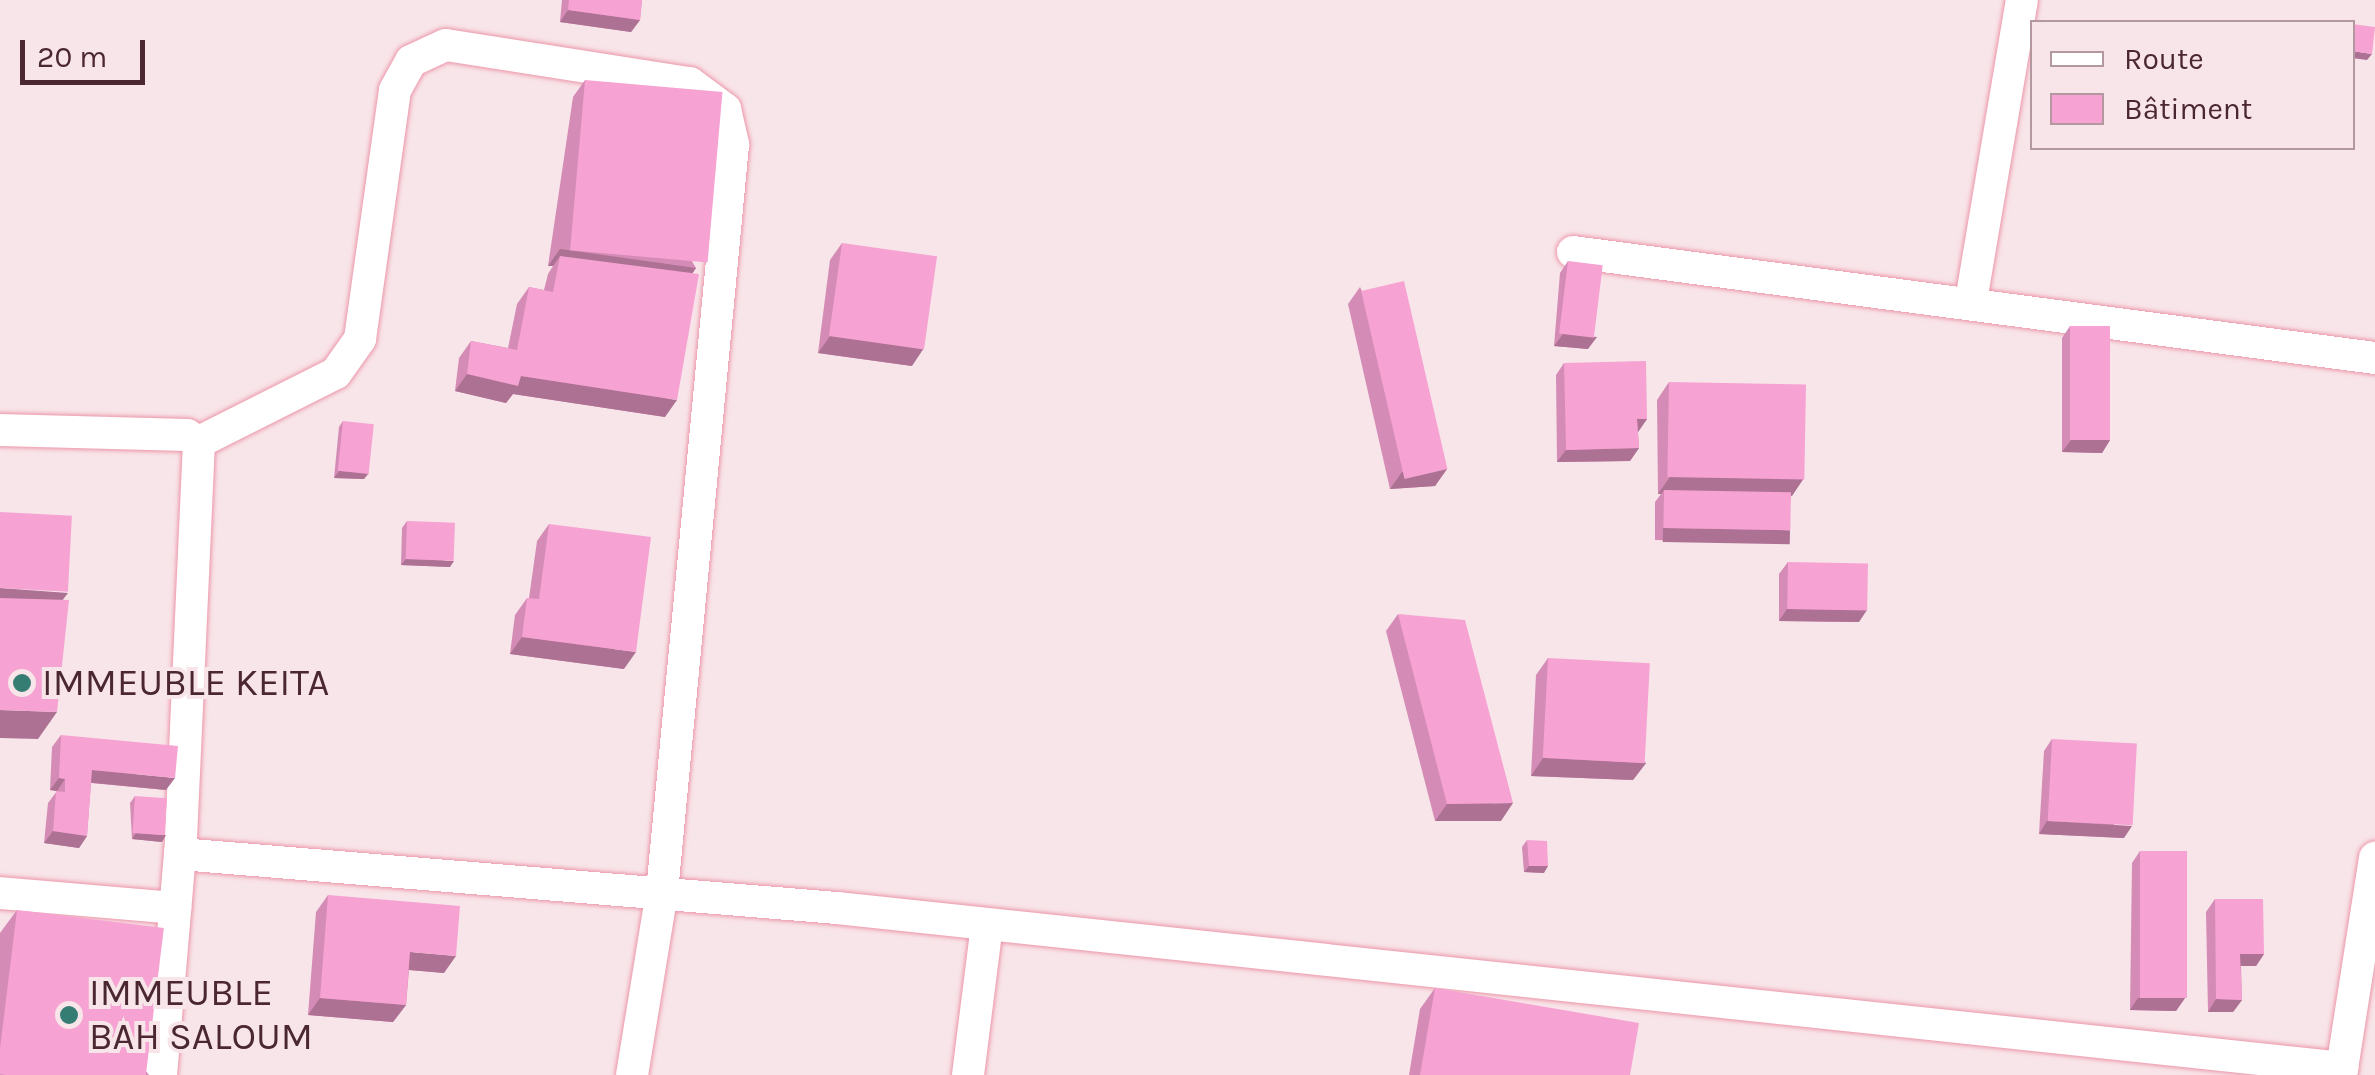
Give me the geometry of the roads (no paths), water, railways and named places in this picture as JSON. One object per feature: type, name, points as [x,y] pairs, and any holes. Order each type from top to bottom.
[{"type":"street","points":[[1971,301],[2022,0]]},
{"type":"street","points":[[199,442],[336,373],[360,339],[395,90],[411,60],[446,44],[690,84],[724,109],[733,145],[662,892],[632,1075]]},
{"type":"street","points":[[1573,252],[1971,301],[2375,358]]},
{"type":"street","points":[[0,430],[188,435],[199,442]]},
{"type":"street","points":[[161,1075],[180,854],[199,442]]},
{"type":"street","points":[[180,854],[662,892],[987,924],[2342,1071],[2375,858]]},
{"type":"street","points":[[0,893],[175,908]]},
{"type":"street","points":[[968,1075],[987,924]]},
{"type":"place","name":"IMMEUBLE KEITA","points":[[22,683]]},
{"type":"place","name":"IMMEUBLE BAH SALOUM","points":[[69,1015]]}]
